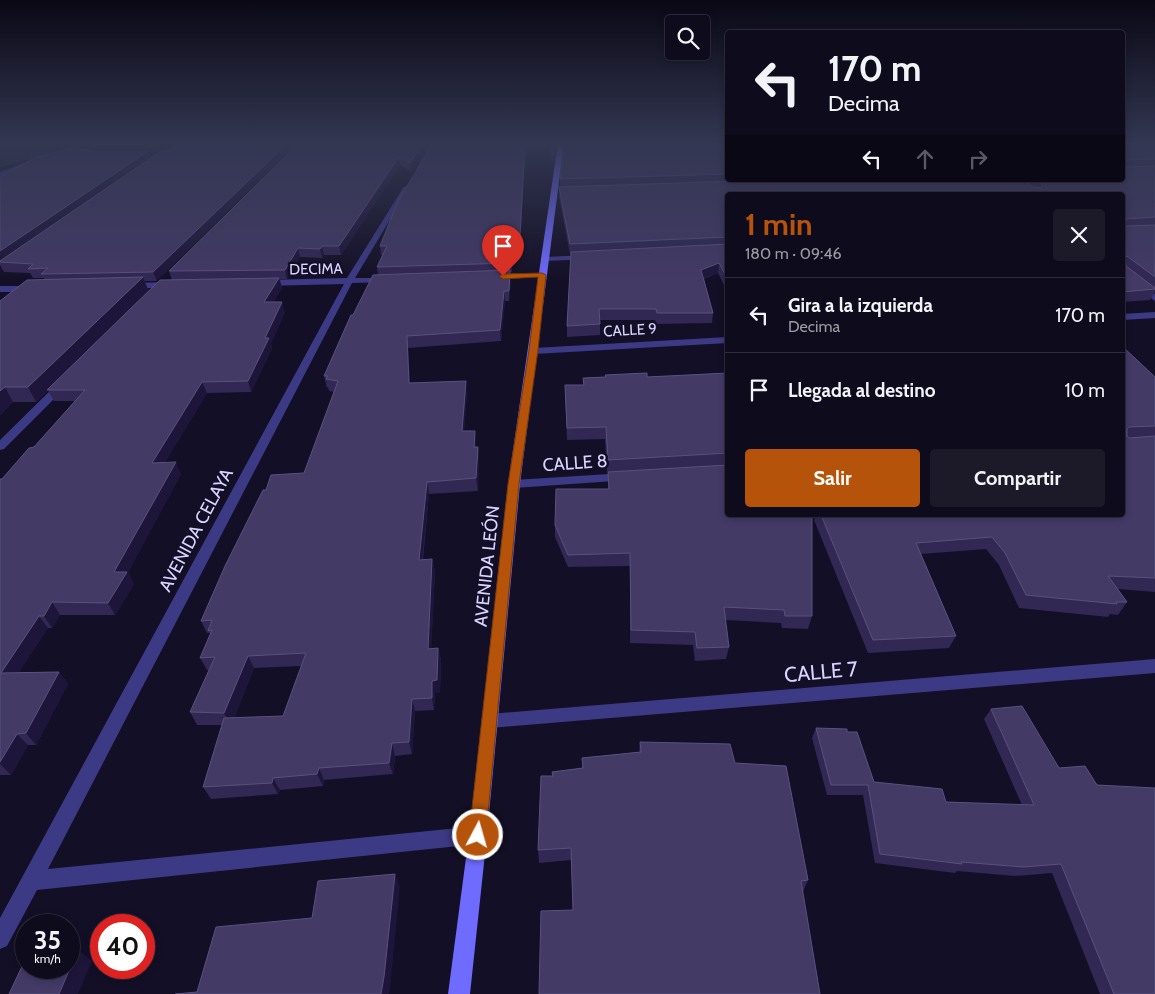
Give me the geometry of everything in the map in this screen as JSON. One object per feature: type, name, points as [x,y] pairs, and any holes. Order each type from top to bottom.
[{"type":"street","name":"AVENIDA CELAYA","points":[[0,939],[349,282],[406,189]]},
{"type":"street","name":"AVENIDA LEÓN","points":[[459,994],[478,835],[514,484],[534,350],[542,275],[558,189]]},
{"type":"street","points":[[545,259],[593,257]]},
{"type":"street","points":[[1125,273],[1155,298]]},
{"type":"street","points":[[484,277],[542,275]]},
{"type":"street","name":"DECIMA","points":[[250,284],[397,280]]},
{"type":"street","points":[[123,286],[164,282],[181,285]]},
{"type":"street","points":[[154,292],[164,282]]},
{"type":"street","points":[[0,290],[38,288]]},
{"type":"street","points":[[1125,317],[1155,315]]},
{"type":"street","name":"CALLE 9","points":[[534,350],[725,340]]},
{"type":"street","points":[[0,447],[70,377]]},
{"type":"street","name":"CALLE 8","points":[[514,484],[640,476]]},
{"type":"street","name":"CALLE 7","points":[[490,720],[1155,666]]},
{"type":"street","points":[[32,881],[478,835]]},
{"type":"building","points":[[0,189],[91,189],[0,251]]},
{"type":"building","points":[[105,189],[239,189],[153,272],[41,274],[48,268],[28,269],[33,264],[0,261]]},
{"type":"building","points":[[252,189],[377,189],[339,246],[322,246],[320,249],[298,248],[285,270],[169,271]]},
{"type":"building","points":[[405,189],[523,189],[520,236],[506,236],[511,263],[377,267],[387,246],[380,246],[399,199]]},
{"type":"building","points":[[559,189],[1155,189],[1155,217],[1126,219],[1125,226],[1125,192],[725,192],[725,237],[570,244]]},
{"type":"building","points":[[1155,225],[1155,277],[1127,256],[1125,258],[1125,226]]},
{"type":"building","points":[[725,244],[725,274],[719,263],[701,270],[713,313],[657,313],[656,309],[599,309],[600,324],[567,326],[571,252]]},
{"type":"building","points":[[1125,258],[1126,266],[1155,289],[1125,292]]},
{"type":"building","points":[[510,270],[509,291],[504,291],[500,330],[407,336],[409,383],[466,381],[462,431],[475,431],[474,447],[478,447],[476,478],[427,482],[419,560],[432,559],[428,649],[438,648],[437,680],[432,681],[432,698],[412,699],[409,742],[392,743],[389,763],[319,768],[317,774],[273,778],[272,783],[203,787],[224,718],[283,716],[306,653],[248,656],[224,713],[190,712],[215,657],[200,658],[212,630],[208,631],[212,620],[201,621],[225,566],[263,490],[266,490],[271,475],[304,473],[338,381],[326,379],[328,376],[324,376],[351,315],[353,315],[373,275]]},
{"type":"building","points":[[143,277],[28,387],[5,387],[0,391],[0,301],[27,280]]},
{"type":"building","points":[[279,278],[264,302],[282,302],[265,338],[269,338],[248,381],[202,382],[152,463],[176,462],[114,572],[127,572],[108,603],[52,602],[44,616],[39,616],[1,673],[59,672],[26,733],[17,734],[0,762],[0,479],[29,448],[34,447],[85,390],[47,390],[160,280]]},
{"type":"building","points":[[1125,349],[1155,377],[1155,426],[1129,427],[1127,429],[1127,436],[1129,438],[1155,436],[1155,578],[1108,576],[1127,602],[1116,602],[1117,604],[1026,595],[1005,553],[992,537],[916,543],[956,636],[873,640],[822,517],[1125,517]]},
{"type":"building","points":[[647,373],[647,377],[725,373],[725,453],[608,460],[606,427],[567,428],[565,385],[584,385],[583,378],[606,377],[605,375]]},
{"type":"building","points":[[725,465],[725,517],[812,517],[812,616],[785,616],[784,610],[724,607],[729,647],[697,648],[695,632],[631,630],[630,553],[568,555],[555,525],[556,489],[609,489],[608,472]]},
{"type":"building","points":[[1022,706],[1059,768],[1085,766],[1097,785],[1155,788],[1155,994],[1114,994],[1061,864],[1023,867],[961,862],[962,864],[880,854],[868,785],[831,785],[816,728],[847,729],[847,732],[857,732],[874,782],[942,789],[946,802],[1034,805],[991,709]]},
{"type":"building","points":[[640,742],[730,744],[735,763],[786,766],[808,880],[801,881],[820,994],[539,994],[541,911],[573,910],[571,848],[538,850],[541,776],[553,776],[552,772],[583,768],[582,758],[641,752]]},
{"type":"building","points":[[395,874],[381,994],[175,994],[197,992],[216,927],[312,918],[318,881]]},
{"type":"building","points":[[16,979],[65,979],[59,994],[9,994]]},
{"type":"route","points":[[478,835],[514,484],[534,350],[542,275],[503,276]]}]
